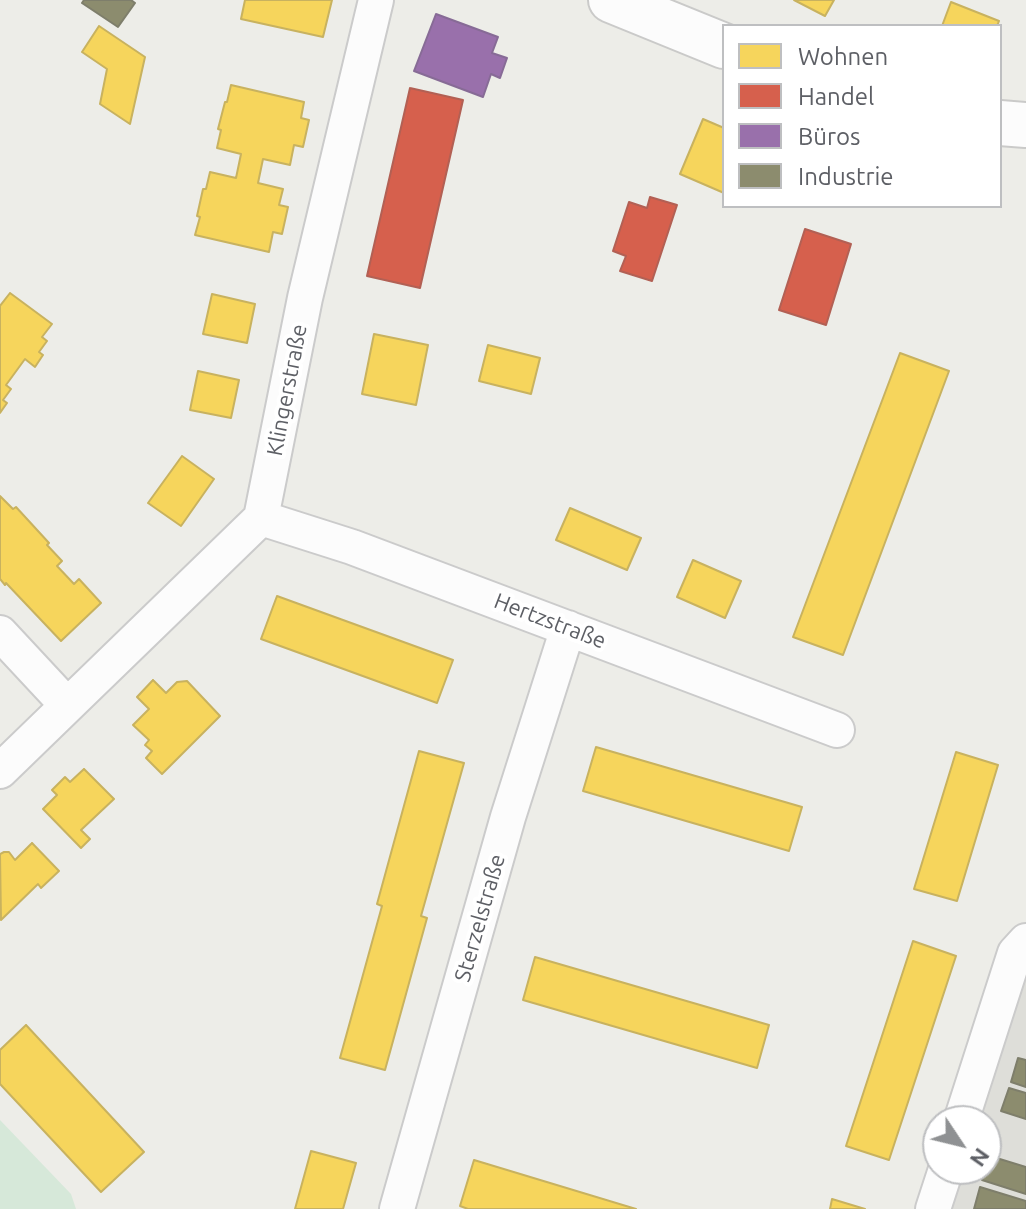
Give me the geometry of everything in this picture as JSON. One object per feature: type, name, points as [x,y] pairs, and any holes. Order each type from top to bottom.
[{"type":"main road","points":[[611,0],[722,45]]},
{"type":"main road","points":[[1002,123],[1026,125]]},
{"type":"street","name":"Klingerstraße","points":[[261,518],[305,298],[376,0]]},
{"type":"street","name":"Hertzstraße","points":[[261,518],[352,547],[837,730]]},
{"type":"street","points":[[0,771],[261,518]]},
{"type":"street","name":"Sterzelstraße","points":[[397,1209],[508,817],[568,628]]},
{"type":"street","points":[[0,633],[67,705]]},
{"type":"street","points":[[966,1105],[1015,953],[1026,941]]},
{"type":"street","points":[[933,1209],[941,1185]]},
{"type":"shaded area","points":[[1026,964],[1026,1209],[950,1209],[957,1185],[1002,1185],[1002,1105],[980,1105]]},
{"type":"green space","points":[[0,1120],[71,1194],[76,1209],[0,1209]]},
{"type":"building: Wohnen","points":[[245,0],[332,0],[323,37],[241,19]]},
{"type":"building: Wohnen","points":[[794,0],[834,0],[825,16]]},
{"type":"building: Wohnen","points":[[951,2],[999,21],[998,24],[943,24]]},
{"type":"building: Wohnen","points":[[99,26],[145,57],[130,124],[100,104],[107,69],[82,52]]},
{"type":"building: Wohnen","points":[[231,85],[304,102],[301,118],[309,120],[303,147],[294,145],[290,165],[263,159],[258,183],[283,189],[279,205],[288,207],[282,234],[273,232],[269,252],[195,235],[203,189],[206,189],[210,172],[236,178],[241,154],[217,148],[221,130],[218,129]]},
{"type":"building: Wohnen","points":[[703,119],[722,127],[722,192],[680,174]]},
{"type":"building: Wohnen","points":[[10,293],[52,324],[42,337],[47,341],[39,352],[43,355],[35,367],[25,359],[6,385],[11,389],[3,400],[7,403],[0,413],[0,306]]},
{"type":"building: Wohnen","points":[[212,294],[255,304],[247,343],[203,334]]},
{"type":"building: Wohnen","points":[[374,334],[428,345],[416,405],[362,394]]},
{"type":"building: Wohnen","points":[[488,345],[540,358],[531,394],[479,381]]},
{"type":"building: Wohnen","points":[[900,353],[949,371],[843,655],[793,637]]},
{"type":"building: Wohnen","points":[[198,371],[239,380],[231,418],[190,410]]},
{"type":"building: Wohnen","points":[[182,456],[214,479],[181,526],[148,503]]},
{"type":"building: Wohnen","points":[[0,496],[13,509],[16,507],[49,543],[47,545],[62,561],[57,566],[74,584],[79,579],[101,603],[61,641],[0,579]]},
{"type":"building: Wohnen","points":[[570,508],[641,538],[627,570],[556,540]]},
{"type":"building: Wohnen","points":[[693,560],[741,581],[725,618],[677,597]]},
{"type":"building: Wohnen","points":[[277,596],[453,660],[437,703],[261,639]]},
{"type":"building: Wohnen","points":[[153,680],[166,693],[177,682],[187,681],[220,716],[162,774],[146,758],[152,751],[145,745],[149,740],[133,725],[149,709],[137,697]]},
{"type":"building: Wohnen","points":[[596,747],[802,807],[789,851],[583,791]]},
{"type":"building: Wohnen","points":[[419,751],[464,763],[421,916],[427,918],[385,1070],[340,1058],[382,906],[377,904]]},
{"type":"building: Wohnen","points":[[956,752],[998,765],[957,901],[914,889]]},
{"type":"building: Wohnen","points":[[84,769],[114,799],[81,830],[90,839],[81,848],[43,809],[57,795],[52,790],[65,777],[70,782]]},
{"type":"building: Wohnen","points":[[32,843],[59,871],[41,888],[38,884],[1,920],[0,854],[9,852],[15,860]]},
{"type":"building: Wohnen","points":[[913,941],[956,956],[889,1160],[846,1146]]},
{"type":"building: Wohnen","points":[[535,957],[769,1025],[757,1068],[523,1000]]},
{"type":"building: Wohnen","points":[[26,1025],[144,1152],[101,1192],[0,1084],[0,1050]]},
{"type":"building: Wohnen","points":[[311,1151],[356,1163],[343,1209],[295,1209]]},
{"type":"building: Wohnen","points":[[474,1160],[636,1209],[468,1209],[460,1206]]},
{"type":"building: Wohnen","points":[[832,1199],[865,1209],[830,1209]]},
{"type":"building: Handel","points":[[410,88],[463,100],[420,288],[367,276]]},
{"type":"building: Handel","points":[[650,197],[677,205],[652,281],[620,271],[626,256],[613,251],[629,202],[647,208]]},
{"type":"building: Handel","points":[[805,229],[851,244],[826,325],[779,310]]},
{"type":"building: Büros","points":[[436,14],[498,37],[492,53],[507,58],[500,78],[491,74],[483,97],[414,71]]},
{"type":"building: Industrie","points":[[84,0],[131,0],[135,3],[118,27],[82,3]]},
{"type":"building: Industrie","points":[[1018,1058],[1026,1060],[1026,1087],[1011,1082]]},
{"type":"building: Industrie","points":[[1009,1088],[1026,1093],[1026,1119],[1002,1111]]},
{"type":"building: Industrie","points":[[1002,1160],[1026,1167],[1026,1194],[998,1185],[1002,1185]]},
{"type":"building: Industrie","points":[[980,1187],[1026,1201],[1026,1209],[974,1209]]}]
